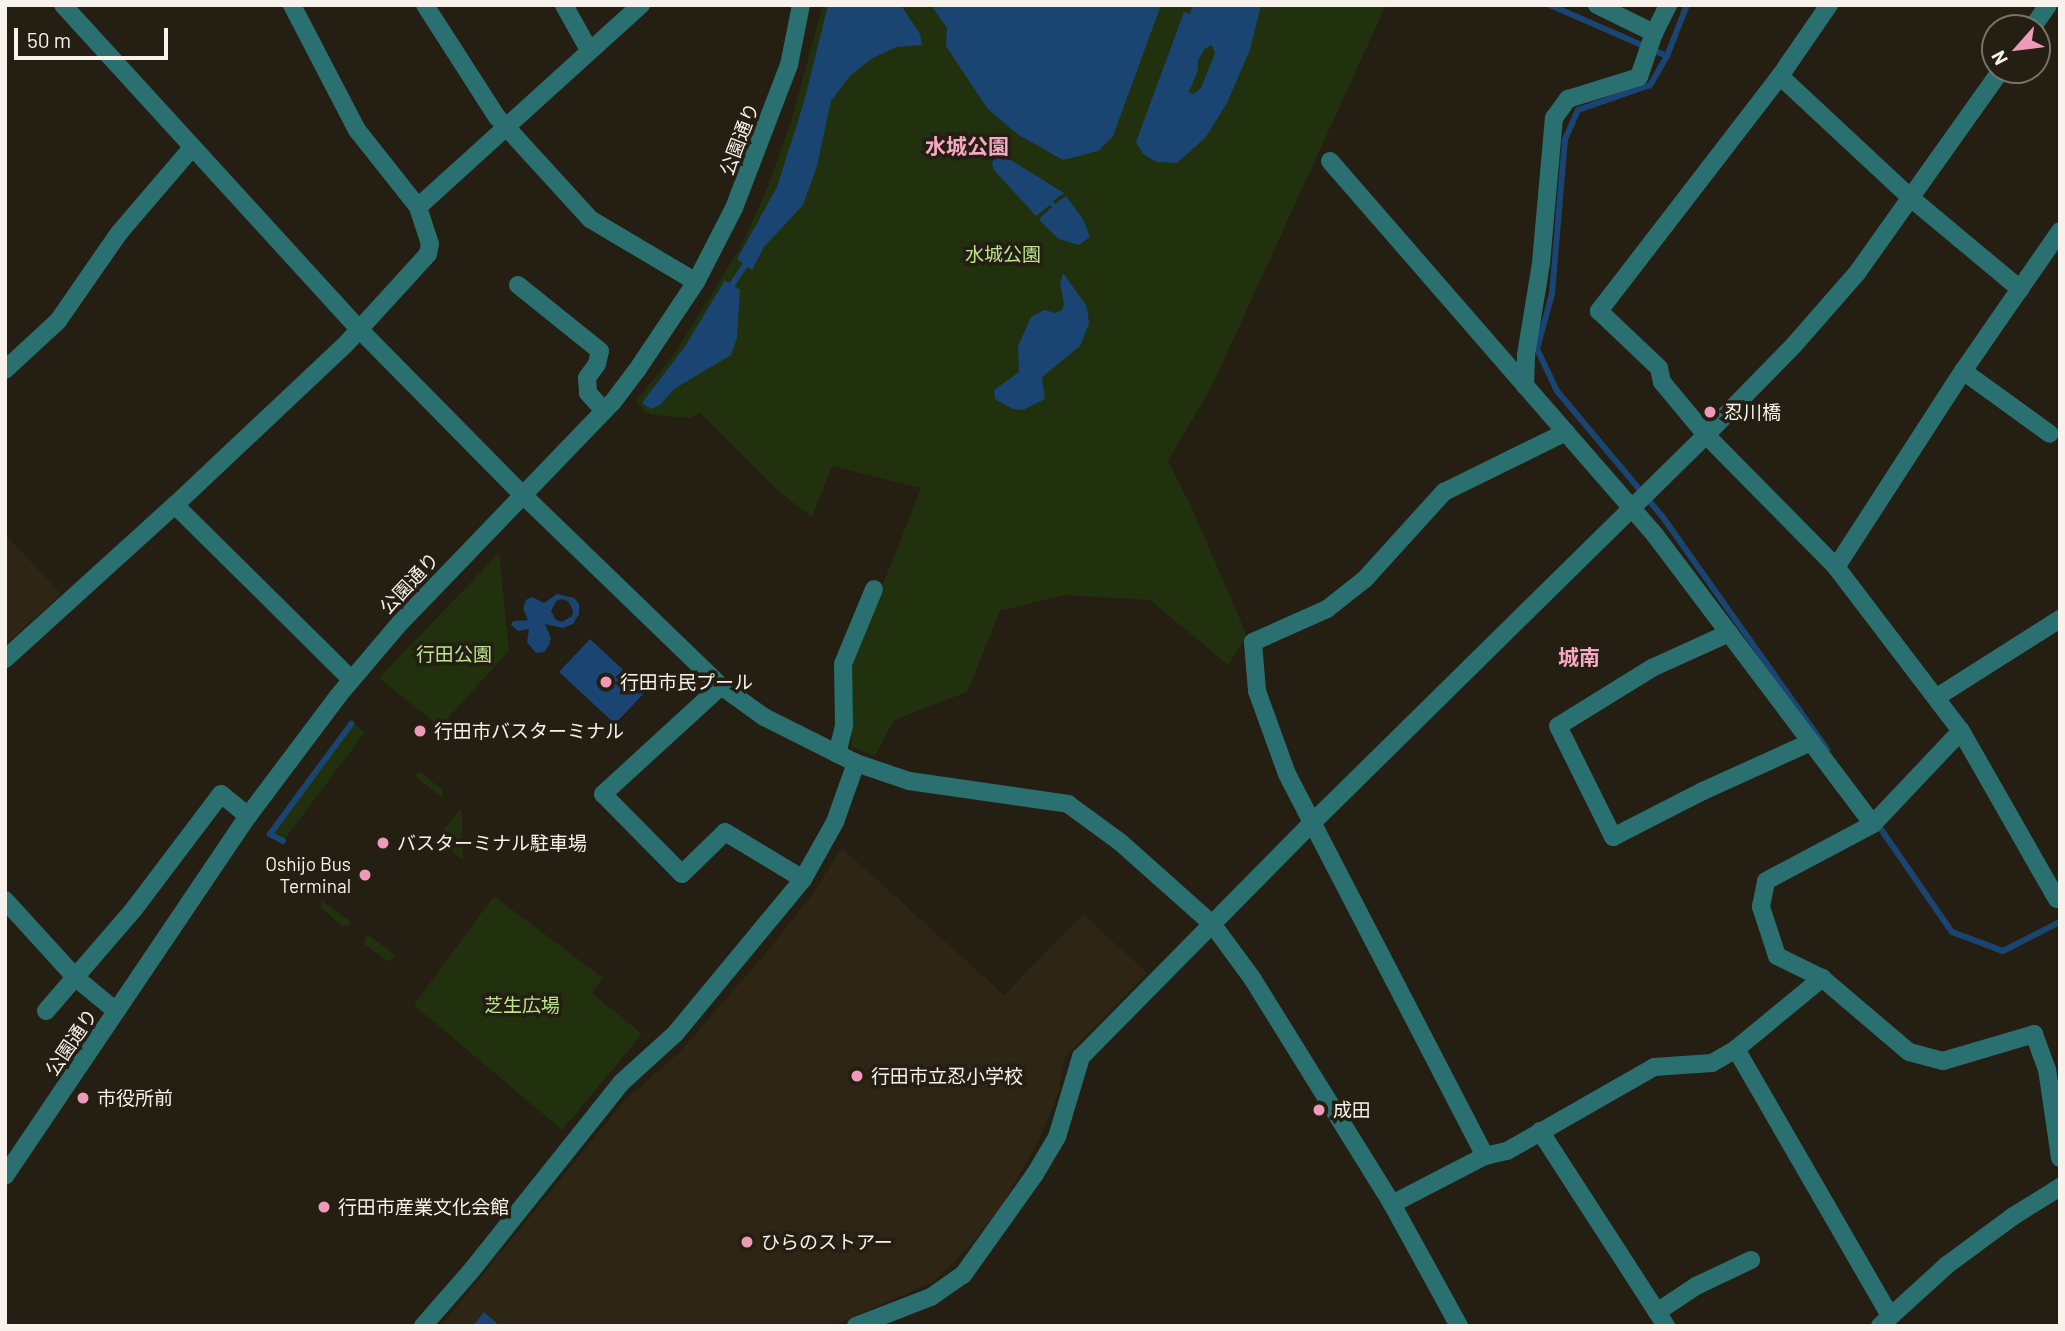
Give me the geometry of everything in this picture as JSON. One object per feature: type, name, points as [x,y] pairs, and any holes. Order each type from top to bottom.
[{"type":"street","points":[[62,5],[191,149],[360,330],[522,494],[720,686],[764,717],[837,754],[909,781],[1068,804],[1120,842],[1213,925],[1252,978],[1392,1204],[1459,1326]]},
{"type":"street","points":[[5,659],[175,505],[360,330],[428,254],[430,244],[418,206],[357,130],[292,5]]},
{"type":"street","points":[[425,5],[506,127],[590,219],[696,282]]},
{"type":"street","points":[[565,5],[589,50]]},
{"type":"street","points":[[418,206],[641,5]]},
{"type":"street","name":"公園通り","points":[[5,1176],[248,816],[351,679],[522,494],[604,411],[637,370],[696,282],[734,208],[789,65],[802,5]]},
{"type":"street","points":[[1597,5],[1654,33]]},
{"type":"street","points":[[1525,386],[1526,355],[1541,263],[1554,118],[1568,99],[1639,77],[1654,33],[1668,5]]},
{"type":"street","points":[[1829,5],[1780,76],[1599,311],[1659,368],[1661,382],[1706,435],[1836,567],[1961,731],[2057,899],[2060,898]]},
{"type":"street","points":[[1780,76],[1912,199],[2020,289]]},
{"type":"street","points":[[856,1326],[931,1297],[963,1275],[1035,1174],[1057,1137],[1081,1057],[1314,821],[1706,435],[1857,273],[1991,84]]},
{"type":"street","points":[[5,370],[58,321],[119,233],[191,149]]},
{"type":"street","points":[[1330,161],[1632,506],[1873,824]]},
{"type":"street","points":[[1836,567],[1963,371],[2060,231]]},
{"type":"street","points":[[518,285],[600,351],[597,364],[587,378],[588,393],[604,411]]},
{"type":"street","points":[[1963,371],[2050,434]]},
{"type":"street","points":[[1485,1156],[1314,821],[1287,774],[1257,691],[1253,642],[1327,609],[1365,579],[1444,492],[1566,432]]},
{"type":"street","points":[[175,505],[351,679]]},
{"type":"street","points":[[837,754],[844,725],[843,664],[874,589]]},
{"type":"street","points":[[1937,697],[2060,619]]},
{"type":"street","points":[[1729,633],[1652,668],[1558,726],[1614,837],[1703,791],[1811,742]]},
{"type":"street","points":[[720,686],[603,794],[682,874],[725,832],[803,879]]},
{"type":"street","points":[[1961,731],[1873,824],[1766,881],[1761,907],[1777,956],[1822,978],[1909,1052],[1943,1061],[2034,1034],[2055,1096],[2060,1158]]},
{"type":"street","points":[[423,1326],[471,1271],[622,1082],[675,1034],[803,879],[835,822],[856,763]]},
{"type":"street","points":[[46,1011],[134,909],[221,794],[248,816]]},
{"type":"street","points":[[5,900],[76,978],[117,1011]]},
{"type":"street","points":[[1392,1204],[1485,1156],[1507,1151],[1654,1067],[1712,1063],[1735,1049],[1822,978]]},
{"type":"street","points":[[1735,1049],[1885,1321],[1947,1265],[2012,1217],[2060,1187]]},
{"type":"street","points":[[1541,1131],[1662,1319],[1718,1274],[1751,1260]]},
{"type":"shaded area","points":[[5,534],[61,594],[5,645]]},
{"type":"shaded area","name":"行田市立忍小学校","points":[[842,848],[1004,995],[1083,914],[1147,973],[1065,1057],[1058,1094],[1038,1142],[999,1210],[966,1250],[933,1282],[831,1326],[441,1326],[625,1100],[680,1052],[770,948],[811,896]]},
{"type":"green space","name":"水城公園","points":[[823,5],[1386,5],[1212,386],[1168,461],[1192,508],[1247,636],[1228,665],[1150,600],[1064,595],[1000,611],[967,692],[894,720],[875,756],[852,747],[851,665],[921,488],[832,466],[812,517],[777,490],[700,413],[689,418],[653,415],[644,411],[636,401],[675,353],[740,248],[767,189],[791,121]]},
{"type":"green space","name":"行田公園","points":[[499,553],[509,650],[440,727],[379,678]]},
{"type":"green space","points":[[354,724],[365,732],[285,839],[274,832]]},
{"type":"green space","points":[[419,771],[443,790],[442,798],[415,776]]},
{"type":"green space","points":[[459,810],[462,811],[463,860],[436,839]]},
{"type":"green space","name":"芝生広場","points":[[494,896],[603,978],[592,993],[642,1034],[562,1130],[414,1005]]},
{"type":"green space","points":[[321,900],[351,922],[349,925],[342,926],[321,908]]},
{"type":"green space","points":[[367,934],[395,955],[389,962],[364,944]]},
{"type":"water","points":[[828,5],[901,5],[920,34],[922,45],[896,47],[871,59],[850,76],[831,101],[817,166],[803,205],[764,247],[752,270],[737,259],[777,187],[804,102]]},
{"type":"water","points":[[931,5],[1161,5],[1113,136],[1098,151],[1063,160],[1017,134],[987,108],[946,46],[947,28]]},
{"type":"water","points":[[1193,5],[1261,5],[1250,50],[1227,103],[1206,137],[1177,163],[1157,162],[1143,154],[1136,142],[1184,12],[1190,14]],"holes":[[[1212,45],[1215,53],[1201,88],[1194,94],[1189,92],[1204,49]]]},
{"type":"water","points":[[996,151],[1064,193],[1053,201],[1055,204],[1066,196],[1083,219],[1090,237],[1079,245],[1059,239],[1049,230],[1039,219],[1052,207],[1050,205],[1036,216],[994,170],[992,163]]},
{"type":"water","points":[[1063,273],[1086,305],[1089,324],[1080,346],[1042,377],[1045,399],[1023,410],[1013,409],[995,399],[994,390],[1019,372],[1018,346],[1031,317],[1044,310],[1056,313],[1062,310],[1064,304],[1060,283]]},
{"type":"water","points":[[725,280],[740,290],[737,338],[731,355],[674,389],[660,405],[651,409],[642,403],[686,345]]},
{"type":"water","points":[[557,594],[574,598],[579,604],[579,614],[573,624],[563,628],[545,624],[551,638],[549,645],[544,652],[536,653],[527,642],[529,629],[518,631],[511,625],[513,621],[528,620],[523,608],[526,600],[532,597],[544,603]],"holes":[[[556,601],[568,601],[573,610],[572,616],[562,622],[556,620],[551,611]]]},
{"type":"water","points":[[590,639],[646,691],[615,724],[559,672]]},
{"type":"water","points":[[484,1312],[500,1326],[473,1326]]},
{"type":"waterway","points":[[1550,5],[1667,56]]},
{"type":"waterway","points":[[1687,5],[1667,56],[1650,85],[1578,110],[1565,139],[1552,294],[1537,349],[1557,391],[1662,516],[1827,749]]},
{"type":"waterway","points":[[732,285],[748,260]]},
{"type":"waterway","points":[[283,841],[270,834],[351,724]]},
{"type":"waterway","points":[[1876,822],[1952,932],[2003,951],[2060,922]]},
{"type":"place","name":"忍川橋","points":[[1710,412]]},
{"type":"place","name":"行田市民プール","points":[[606,682]]},
{"type":"place","name":"行田市バスターミナル","points":[[420,731]]},
{"type":"place","name":"バスターミナル駐車場","points":[[383,843]]},
{"type":"place","name":"Oshijo Bus Terminal","points":[[365,875]]},
{"type":"place","name":"行田市立忍小学校","points":[[857,1076]]},
{"type":"place","name":"市役所前","points":[[83,1098]]},
{"type":"place","name":"成田","points":[[1319,1110]]},
{"type":"place","name":"行田市産業文化会館","points":[[324,1207]]},
{"type":"place","name":"ひらのストアー","points":[[747,1242]]},
{"type":"district","name":"水城公園","points":[[967,146]]},
{"type":"district","name":"城南","points":[[1579,657]]}]
